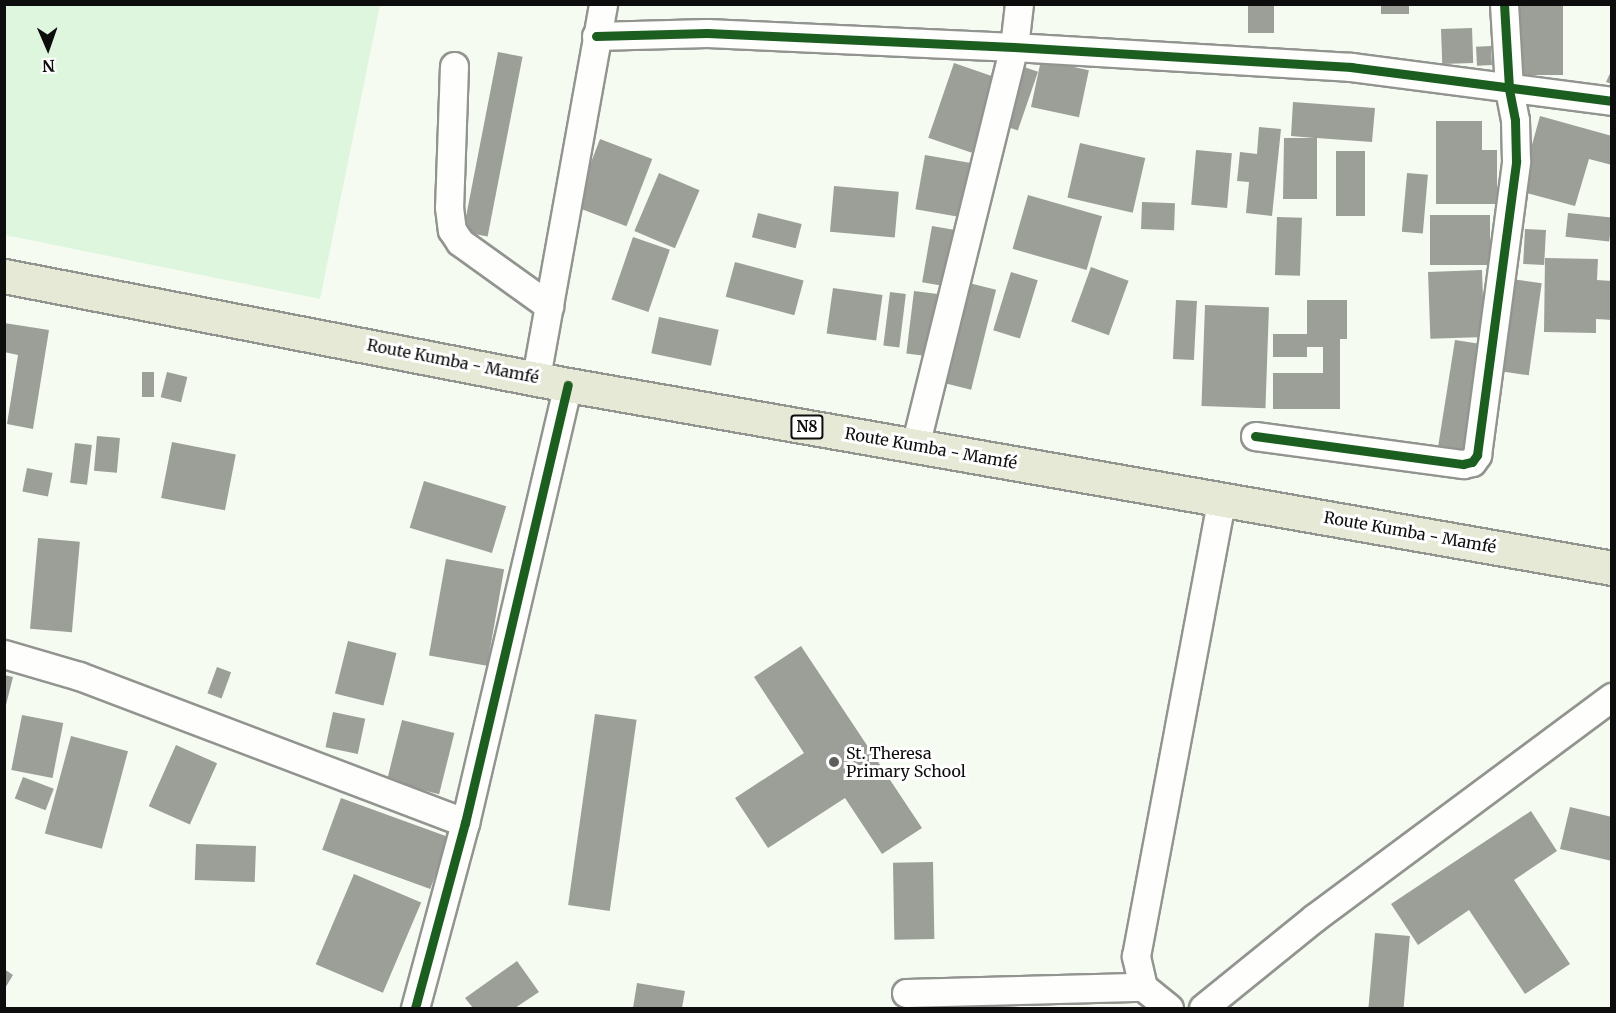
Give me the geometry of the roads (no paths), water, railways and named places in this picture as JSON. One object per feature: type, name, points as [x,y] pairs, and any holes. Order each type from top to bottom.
[{"type":"highway","name":"Route Kumba - Mamfé","points":[[4,276],[568,385],[1611,568]]},
{"type":"street","points":[[536,377],[603,4]]},
{"type":"street","points":[[915,446],[1014,47],[1019,4]]},
{"type":"street","points":[[1255,436],[1463,465],[1472,462],[1479,443],[1516,161],[1515,120],[1509,88],[1504,4]]},
{"type":"street","points":[[597,36],[707,33],[1014,47],[1351,67],[1611,102]]},
{"type":"street","points":[[454,66],[449,207],[452,230],[460,242],[549,306]]},
{"type":"street","points":[[415,1008],[465,823],[568,385]]},
{"type":"street","points":[[1169,1008],[1143,987],[1136,956],[1222,498]]},
{"type":"street","points":[[4,654],[79,676],[465,823]]},
{"type":"street","points":[[1203,1008],[1314,918],[1611,697]]},
{"type":"street","points":[[906,993],[1143,987]]},
{"type":"place","name":"St. Theresa Primary School","points":[[834,762]]}]
